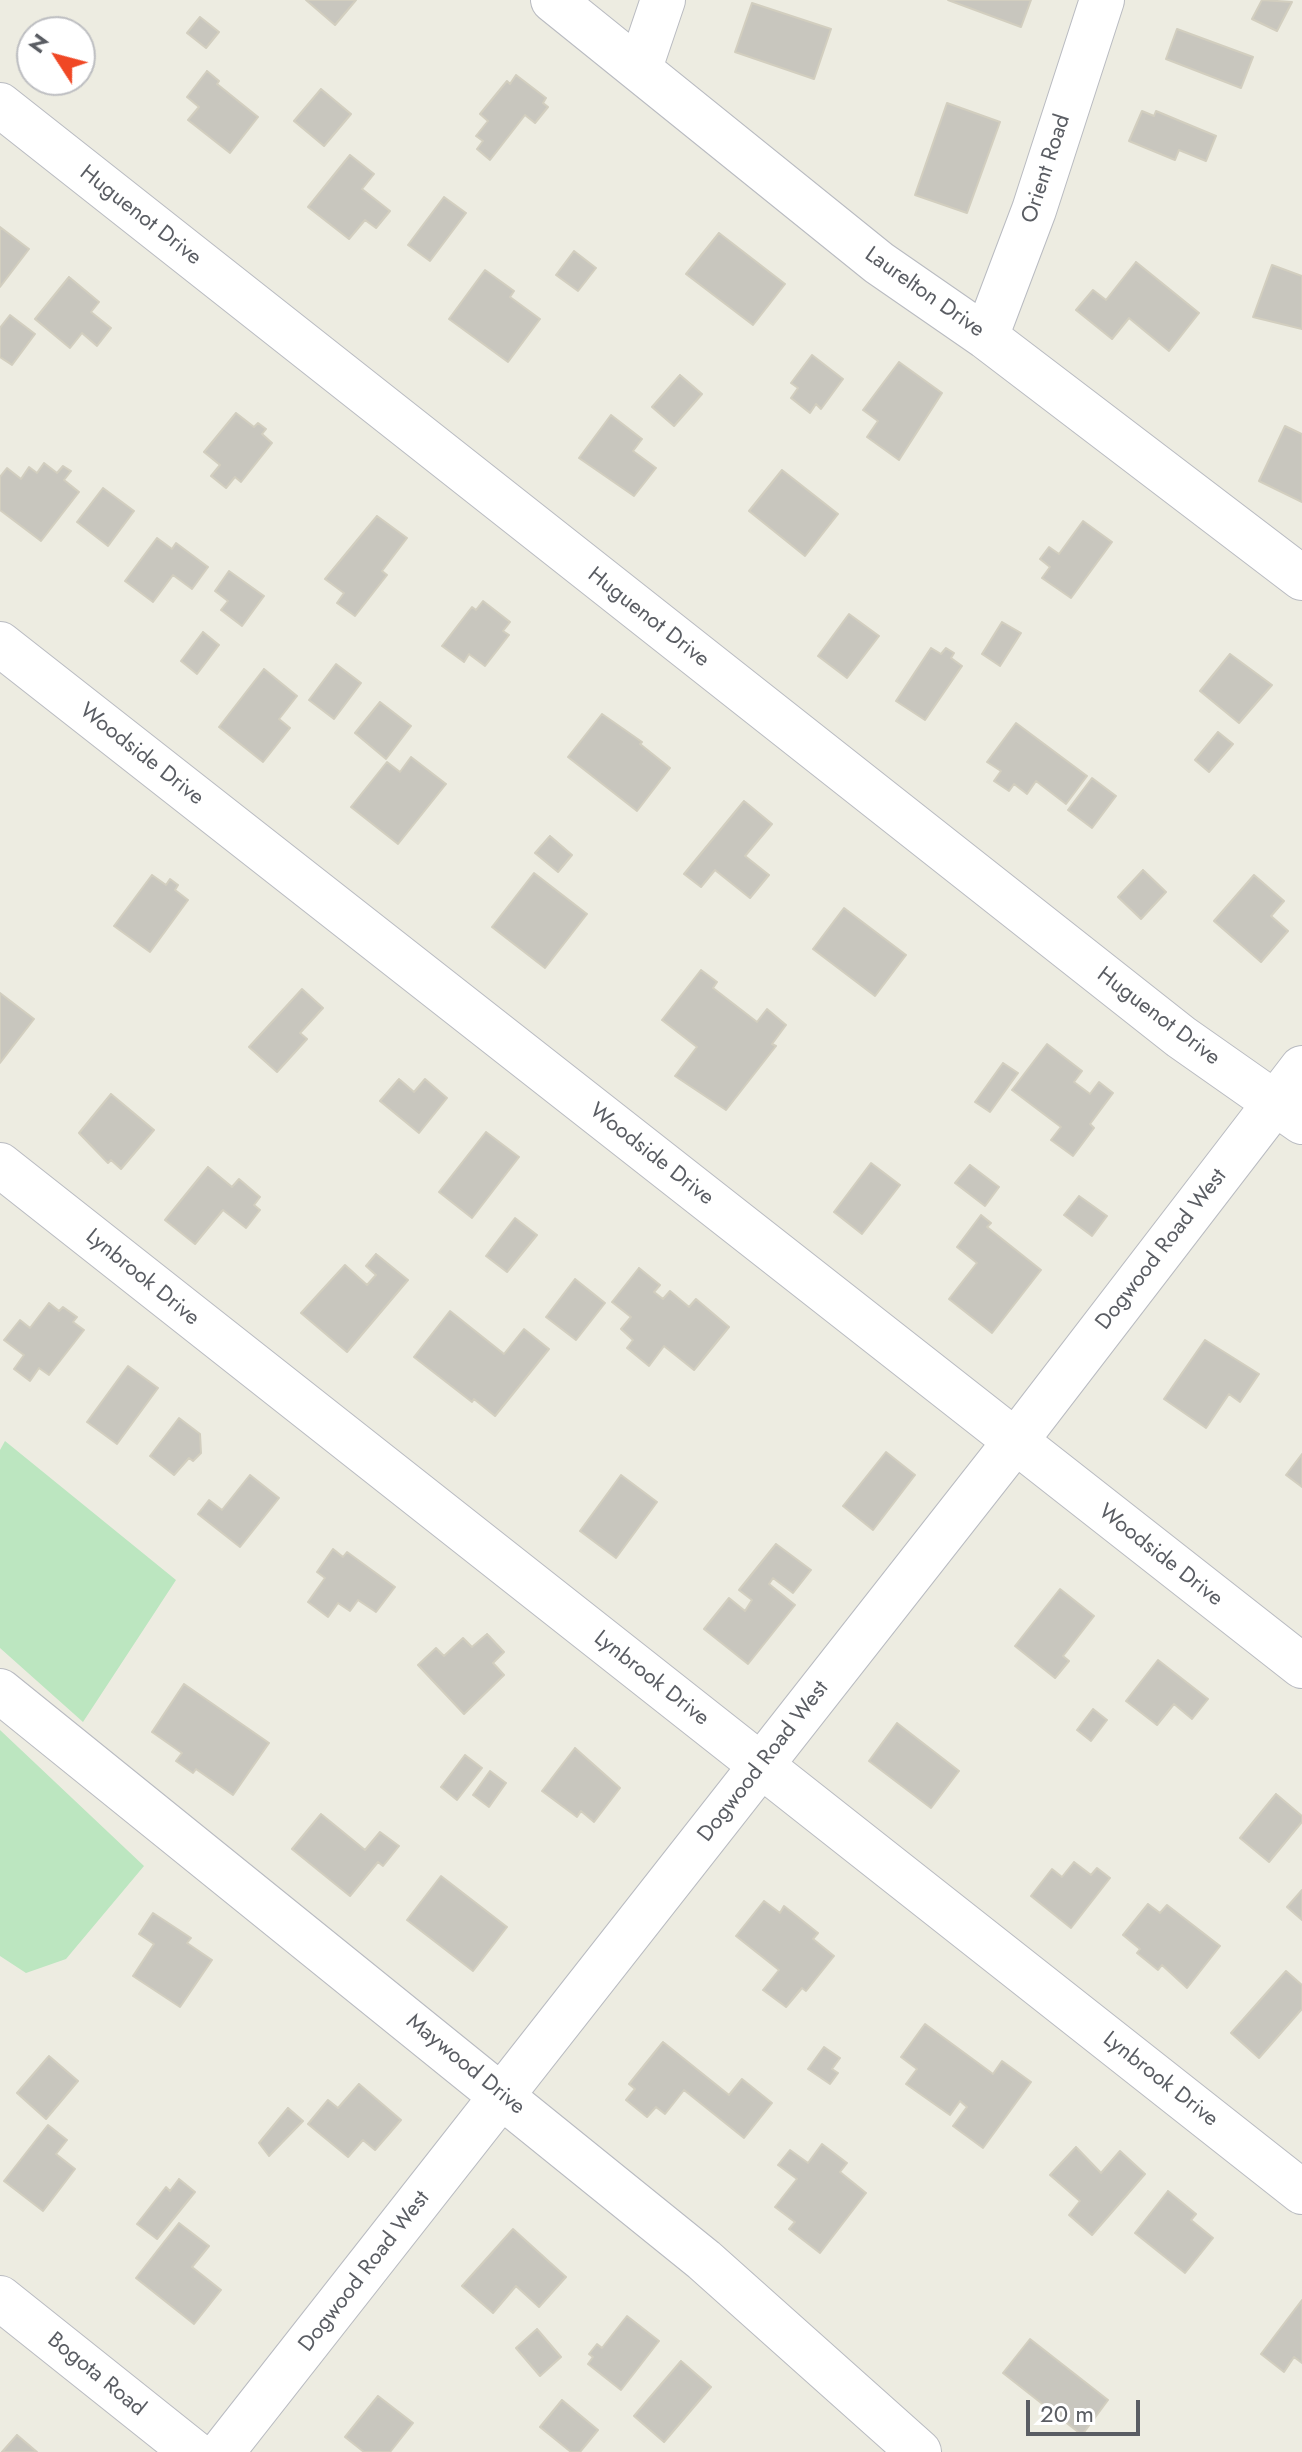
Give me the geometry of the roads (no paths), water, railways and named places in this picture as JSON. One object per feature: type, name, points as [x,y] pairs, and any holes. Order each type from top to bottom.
[{"type":"street","name":"Laurelton Drive","points":[[553,0],[879,263],[986,337],[1302,578]]},
{"type":"street","points":[[640,68],[663,0]]},
{"type":"street","name":"Orient Road","points":[[986,337],[1034,210],[1102,0]]},
{"type":"street","name":"Huguenot Drive","points":[[0,105],[1156,1018],[1293,1097]]},
{"type":"street","name":"Woodside Drive","points":[[0,644],[1014,1443],[1302,1666]]},
{"type":"street","name":"Dogwood Road West","points":[[222,2452],[1014,1443],[1293,1097]]},
{"type":"street","name":"Lynbrook Drive","points":[[0,1165],[1302,2192]]},
{"type":"street","name":"Maywood Drive","points":[[0,1691],[504,2095],[704,2260],[919,2452]]},
{"type":"street","name":"Bogota Road","points":[[0,2298],[193,2452]]}]
